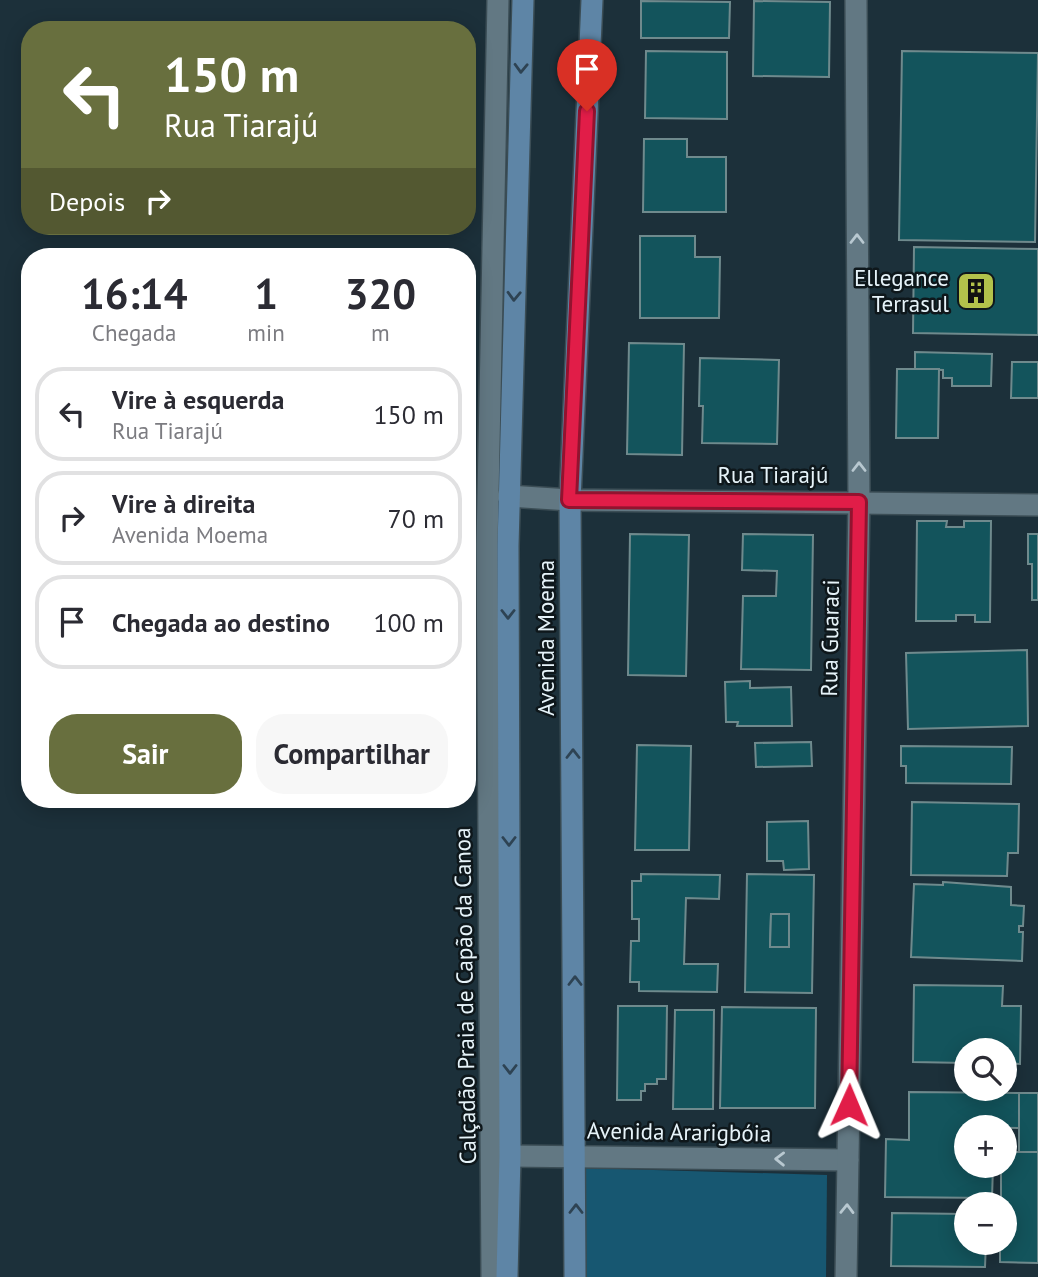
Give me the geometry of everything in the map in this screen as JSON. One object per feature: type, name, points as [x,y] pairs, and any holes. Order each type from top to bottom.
[{"type":"main road","name":"Avenida Moema","points":[[507,1277],[510,1156],[508,496],[523,0]]},
{"type":"main road","name":"Avenida Moema","points":[[575,1277],[569,500],[592,0]]},
{"type":"street","name":"Calçadão Praia de Capão da Canoa","points":[[492,1277],[487,545],[498,0]]},
{"type":"street","name":"Rua Guaraci","points":[[846,1277],[859,502],[856,0]]},
{"type":"street","name":"Rua Tiarajú","points":[[508,496],[569,500],[1038,505]]},
{"type":"street","name":"Avenida Ararigbóia","points":[[510,1156],[848,1160]]},
{"type":"shaded area","points":[[586,1168],[827,1175],[826,1277],[586,1277]]},
{"type":"building","points":[[641,1],[730,2],[729,38],[641,38]]},
{"type":"building","points":[[754,1],[830,2],[829,77],[753,76]]},
{"type":"building","points":[[646,51],[727,52],[727,119],[645,118]]},
{"type":"building","points":[[902,51],[1038,53],[1035,242],[899,240]]},
{"type":"building","points":[[644,139],[687,139],[687,157],[726,157],[726,212],[643,212]]},
{"type":"building","points":[[640,236],[695,236],[695,257],[720,257],[719,318],[640,318]]},
{"type":"building","name":"Ellegance Terrasul","points":[[914,247],[1038,249],[1038,335],[913,333]]},
{"type":"building","points":[[629,343],[684,344],[682,455],[627,454]]},
{"type":"building","points":[[915,352],[992,354],[991,386],[952,386],[952,378],[943,378],[943,370],[915,369]]},
{"type":"building","points":[[700,358],[779,360],[777,444],[702,443],[703,406],[699,406]]},
{"type":"building","points":[[1012,362],[1038,362],[1038,398],[1011,398]]},
{"type":"building","points":[[897,369],[939,369],[938,438],[896,438]]},
{"type":"building","points":[[917,521],[947,521],[946,527],[964,527],[964,521],[991,521],[990,622],[975,622],[975,615],[956,615],[956,621],[916,621]]},
{"type":"building","points":[[630,534],[689,535],[686,676],[628,675]]},
{"type":"building","points":[[743,534],[813,535],[811,670],[741,669],[743,596],[776,596],[777,571],[742,570]]},
{"type":"building","points":[[1028,534],[1038,534],[1038,600],[1032,600],[1032,564],[1028,564]]},
{"type":"building","points":[[1027,650],[1028,726],[908,729],[906,653]]},
{"type":"building","points":[[750,681],[750,688],[791,687],[792,726],[737,726],[738,722],[726,722],[725,682]]},
{"type":"building","points":[[811,742],[812,766],[756,767],[755,743]]},
{"type":"building","points":[[637,745],[691,746],[689,850],[635,850]]},
{"type":"building","points":[[901,746],[1012,747],[1011,784],[906,783],[906,766],[901,766]]},
{"type":"building","points":[[912,802],[1019,804],[1018,853],[1008,853],[1007,876],[911,875]]},
{"type":"building","points":[[808,821],[809,869],[784,870],[783,861],[767,861],[767,822]]},
{"type":"building","points":[[641,874],[720,875],[719,899],[686,898],[684,964],[718,964],[717,992],[639,991],[639,982],[630,982],[631,941],[639,941],[639,919],[632,919],[632,881],[641,881]]},
{"type":"building","points":[[747,874],[814,875],[812,993],[745,992]],"holes":[[[771,914],[789,914],[789,947],[770,947]]]},
{"type":"building","points":[[943,882],[1011,887],[1011,905],[1024,906],[1023,926],[1019,926],[1019,932],[1023,932],[1022,961],[911,957],[914,884],[943,885]]},
{"type":"building","points":[[771,914],[789,914],[789,947],[770,947]]},
{"type":"building","points":[[914,985],[1003,986],[1002,1006],[1021,1006],[1020,1064],[1017,1064],[1017,1038],[954,1038],[954,1063],[913,1062]]},
{"type":"building","points":[[618,1006],[667,1006],[666,1079],[657,1079],[657,1084],[645,1084],[645,1091],[641,1091],[641,1100],[617,1100]]},
{"type":"building","points":[[722,1007],[816,1008],[815,1108],[720,1108]]},
{"type":"building","points":[[675,1010],[714,1010],[713,1109],[673,1109]]},
{"type":"building","points":[[909,1092],[954,1092],[954,1101],[1017,1101],[1019,1093],[1019,1128],[1017,1115],[954,1115],[954,1178],[993,1178],[992,1192],[954,1192],[954,1198],[885,1197],[886,1139],[909,1140]]},
{"type":"building","points":[[1019,1093],[1038,1093],[1038,1152],[1019,1152]]},
{"type":"building","points":[[1017,1152],[1038,1152],[1038,1263],[1000,1262],[1000,1255],[1017,1255],[1017,1192],[1001,1192],[1001,1178],[1017,1178]]},
{"type":"building","points":[[892,1213],[954,1214],[954,1255],[985,1255],[985,1267],[891,1266]]},
{"type":"place","name":"Ellegance Terrasul","points":[[976,291]]},
{"type":"route","points":[[587,111],[569,500],[859,502],[849,1105]]}]
